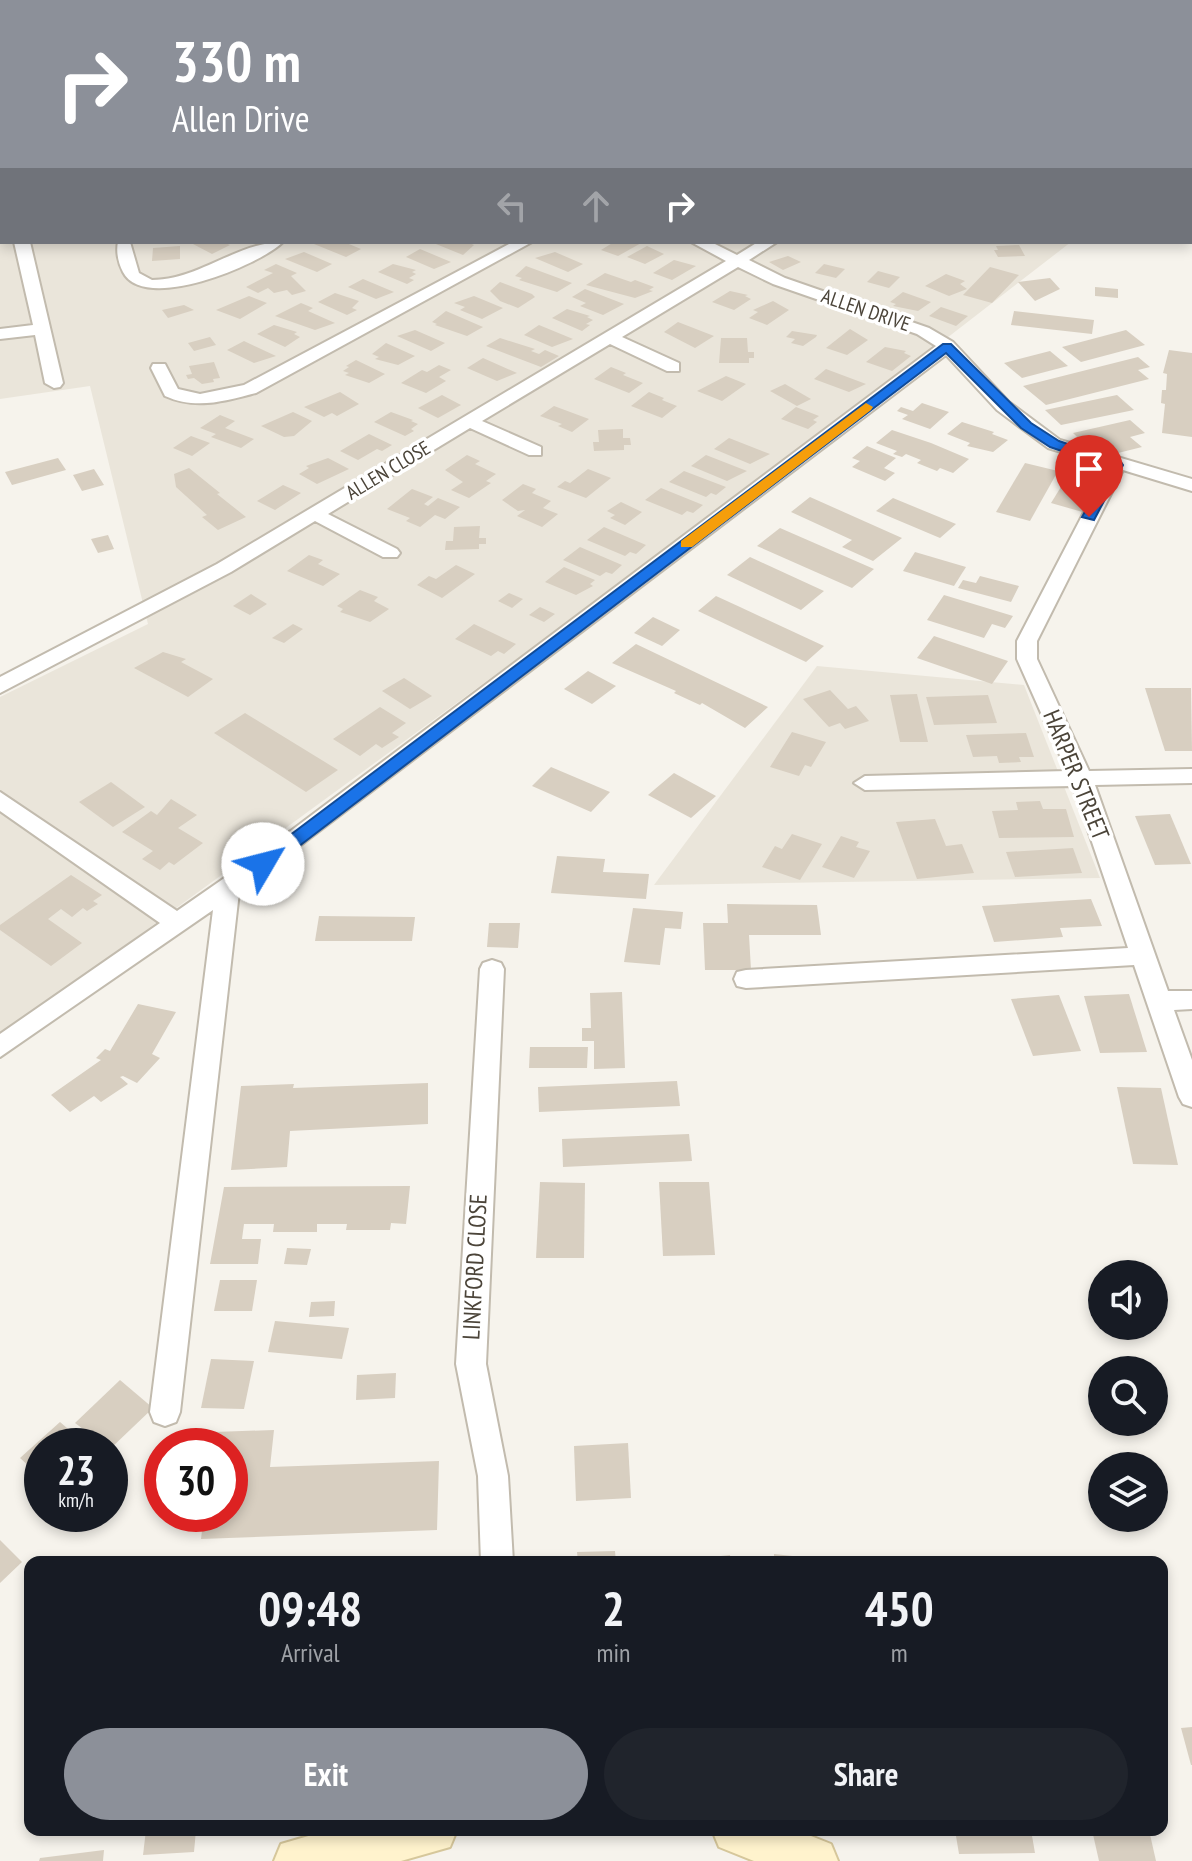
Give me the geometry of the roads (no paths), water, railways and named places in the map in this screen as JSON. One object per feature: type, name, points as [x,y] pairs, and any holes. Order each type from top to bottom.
[{"type":"street","points":[[22,244],[54,383]]},
{"type":"street","points":[[124,245],[128,268],[137,280],[154,285],[203,275],[271,244]]},
{"type":"street","points":[[159,368],[171,392],[186,398],[206,398],[250,389],[520,244]]},
{"type":"street","name":"ALLEN DRIVE","points":[[703,244],[779,281],[905,323],[947,346],[1026,426],[1054,444],[1192,485]]},
{"type":"street","name":"ALLEN CLOSE","points":[[0,686],[224,568],[766,244]]},
{"type":"street","points":[[0,334],[40,329]]},
{"type":"street","points":[[609,337],[673,367]]},
{"type":"street","points":[[0,1047],[227,890],[947,346]]},
{"type":"street","points":[[468,421],[535,451]]},
{"type":"street","name":"HARPER STREET","points":[[1117,465],[1027,641],[1027,659],[1082,779],[1156,1001],[1192,1097]]},
{"type":"street","points":[[315,514],[390,553]]},
{"type":"street","points":[[865,783],[1192,776]]},
{"type":"street","points":[[0,800],[177,923]]},
{"type":"street","points":[[165,1412],[227,890]]},
{"type":"street","points":[[746,979],[1141,956]]},
{"type":"street","name":"LINKFORD CLOSE","points":[[492,969],[471,1364],[493,1476],[497,1556]]},
{"type":"street","points":[[1156,1001],[1192,1000]]},
{"type":"street","points":[[298,1861],[407,1836]]},
{"type":"street","points":[[751,1836],[814,1861]]}]
